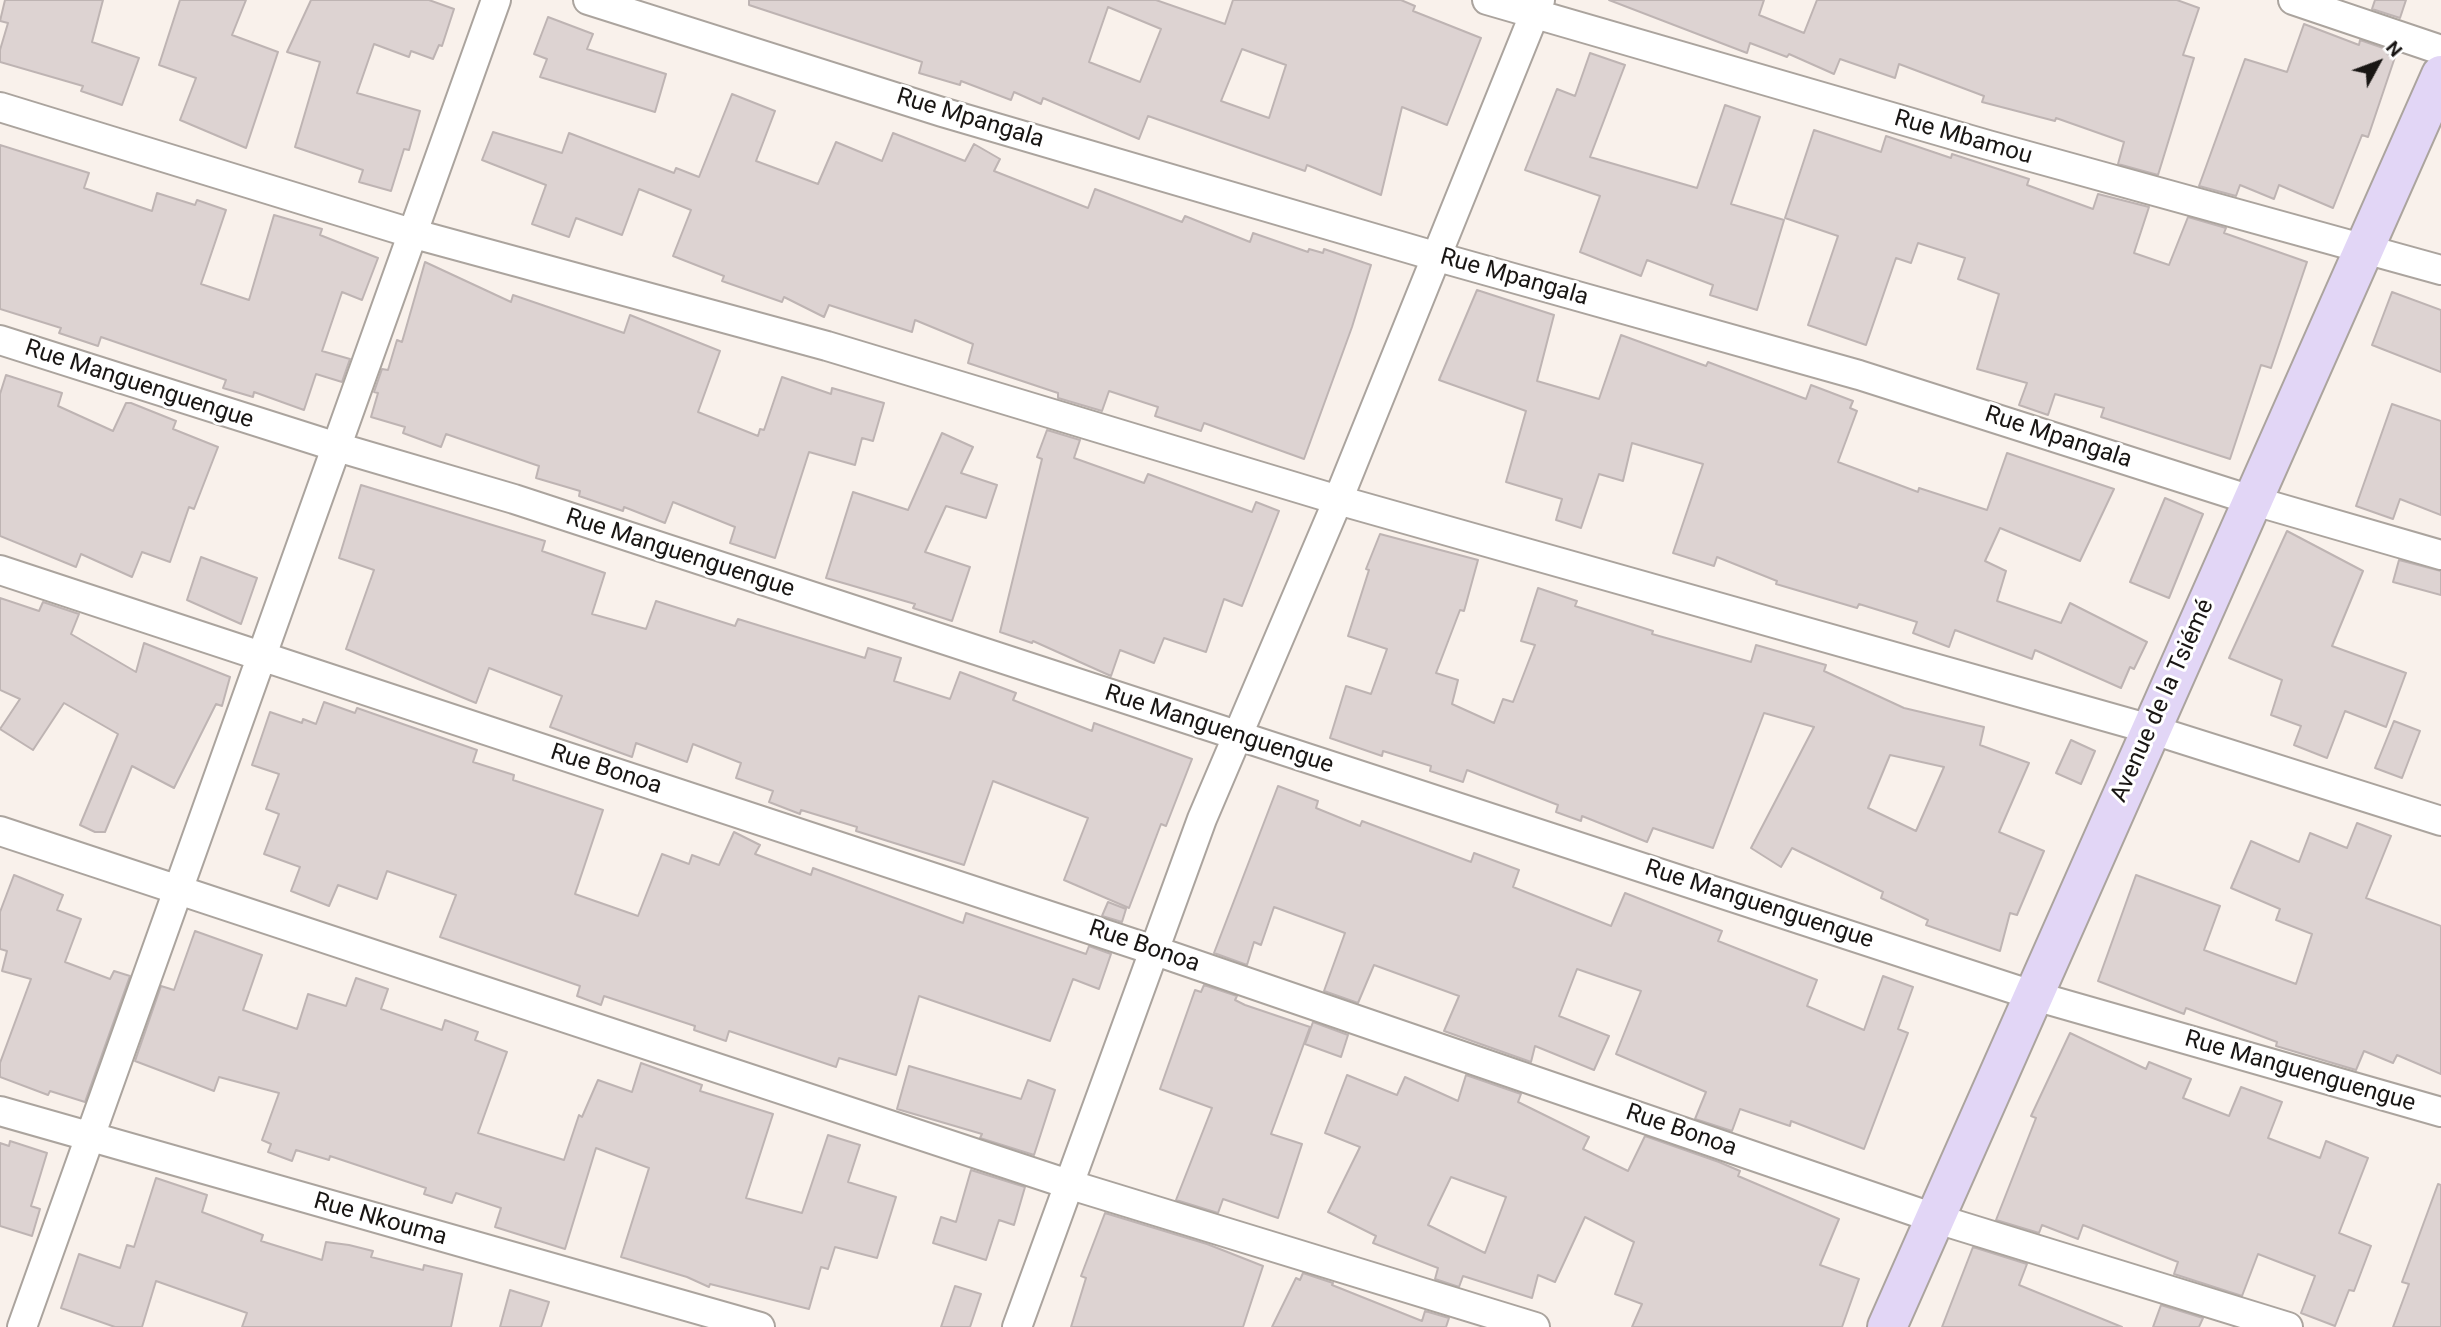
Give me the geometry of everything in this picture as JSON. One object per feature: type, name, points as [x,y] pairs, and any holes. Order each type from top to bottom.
[{"type":"main road","name":"Avenue de la Tsiémé","points":[[1887,1327],[2441,75]]},
{"type":"street","points":[[22,1327],[92,1139],[177,891],[263,659],[411,233],[496,0]]},
{"type":"street","name":"Rue Mpangala","points":[[588,0],[942,112],[1438,257],[1858,375],[2251,500],[2441,555]]},
{"type":"street","name":"Rue Mbamou","points":[[1487,0],[1537,7],[2362,250],[2441,270]]},
{"type":"street","points":[[2293,0],[2441,50]]},
{"type":"street","points":[[1017,1327],[1071,1185],[1153,950],[1236,736],[1338,500],[1537,7]]},
{"type":"street","points":[[0,107],[411,233],[827,346],[1338,500],[2150,729],[2441,821]]},
{"type":"street","name":"Rue Manguenguengue","points":[[0,340],[337,447],[514,499],[1236,736],[1614,856],[2035,996],[2441,1112]]},
{"type":"street","name":"Rue Bonoa","points":[[0,570],[263,659],[1153,950],[1934,1218],[2288,1327]]},
{"type":"street","points":[[0,831],[1071,1185],[1535,1327]]},
{"type":"street","name":"Rue Nkouma","points":[[0,1111],[760,1327]]},
{"type":"building","points":[[5,0],[103,0],[92,42],[139,58],[122,105],[81,91],[83,86],[0,62],[0,50],[8,23],[0,21]]},
{"type":"building","points":[[180,0],[246,0],[232,35],[278,52],[246,148],[180,120],[196,78],[159,65]]},
{"type":"building","points":[[311,0],[429,0],[454,9],[442,46],[439,45],[433,59],[411,51],[409,57],[374,44],[357,93],[420,111],[409,150],[404,149],[391,191],[359,182],[363,170],[295,147],[320,62],[287,52]]},
{"type":"building","points":[[749,0],[1156,0],[1225,24],[1233,0],[1401,0],[1415,6],[1413,11],[1481,38],[1447,125],[1402,107],[1381,195],[1307,165],[1305,171],[1148,116],[1139,139],[1043,98],[1041,104],[1014,92],[1011,100],[961,81],[960,85],[919,73],[922,62],[749,5]],"holes":[[[1108,7],[1161,29],[1140,82],[1089,62]],[[1242,49],[1286,65],[1269,118],[1221,101]]]},
{"type":"building","points":[[1609,0],[1764,0],[1759,15],[1804,33],[1817,0],[2177,0],[2199,8],[2183,55],[2194,58],[2158,175],[2118,164],[2124,142],[2056,118],[2055,121],[1982,102],[1984,96],[1899,64],[1895,78],[1840,59],[1834,74],[1789,54],[1787,57],[1750,43],[1747,53]]},
{"type":"building","points":[[2375,0],[2406,0],[2400,18],[2372,9]]},
{"type":"building","points":[[548,17],[593,34],[587,49],[666,74],[655,112],[540,77],[547,59],[534,54]]},
{"type":"building","points":[[2304,24],[2359,45],[2360,40],[2389,50],[2387,54],[2395,57],[2368,137],[2362,135],[2333,208],[2279,185],[2274,199],[2240,185],[2236,196],[2199,186],[2245,59],[2287,72]]},
{"type":"building","points":[[1590,53],[1625,65],[1590,157],[1697,188],[1725,105],[1760,117],[1731,204],[1784,220],[1757,310],[1710,295],[1713,285],[1647,260],[1641,276],[1580,252],[1600,196],[1525,170],[1557,89],[1575,96]]},
{"type":"building","points":[[732,94],[775,111],[756,161],[818,184],[836,142],[882,161],[893,133],[965,161],[974,144],[1000,159],[994,171],[1088,208],[1095,189],[1182,222],[1185,216],[1250,242],[1253,233],[1308,252],[1309,249],[1323,253],[1324,249],[1371,265],[1352,327],[1304,459],[1204,423],[1201,431],[1155,416],[1158,407],[1109,391],[1102,411],[1058,398],[1058,393],[968,363],[973,344],[915,320],[912,332],[829,305],[824,317],[784,297],[782,302],[722,281],[724,276],[673,256],[691,210],[639,189],[622,235],[576,218],[569,237],[532,224],[546,185],[482,160],[493,132],[562,153],[569,133],[674,173],[676,168],[699,177]]},
{"type":"building","points":[[1814,130],[1881,152],[1886,136],[1951,158],[1952,154],[2029,179],[2027,185],[2093,209],[2098,194],[2149,207],[2134,253],[2169,265],[2188,217],[2226,228],[2224,233],[2307,262],[2271,368],[2261,365],[2230,459],[2101,417],[2104,408],[2055,394],[2048,415],[2019,405],[2027,383],[1977,369],[1999,294],[1958,279],[1965,258],[1918,243],[1911,263],[1896,258],[1866,345],[1808,325],[1838,236],[1785,218]]},
{"type":"building","points":[[0,145],[89,173],[84,188],[152,211],[157,193],[195,205],[197,200],[226,210],[201,284],[249,300],[274,215],[322,229],[320,235],[378,258],[362,300],[342,292],[322,351],[350,359],[342,382],[316,374],[304,410],[254,392],[253,397],[223,388],[226,380],[101,337],[98,346],[59,333],[61,328],[0,309]]},
{"type":"building","points":[[425,262],[511,302],[513,295],[624,333],[630,315],[720,351],[698,412],[758,436],[760,429],[764,430],[782,377],[831,394],[832,388],[884,403],[873,441],[862,438],[855,465],[809,452],[775,558],[730,543],[735,527],[673,502],[665,523],[624,507],[623,511],[579,496],[580,491],[536,478],[539,466],[446,434],[441,447],[403,433],[405,427],[371,417],[378,393],[374,392],[382,369],[388,370],[397,340],[402,342]]},
{"type":"building","points":[[1477,290],[1554,315],[1537,381],[1599,399],[1621,335],[1706,366],[1708,362],[1806,399],[1811,385],[1853,401],[1850,408],[1857,411],[1838,462],[1918,492],[1919,488],[1987,510],[2007,453],[2114,489],[2080,561],[2000,528],[1985,561],[2006,571],[1997,601],[2061,623],[2070,603],[2147,642],[2134,669],[2130,667],[2121,688],[2035,650],[2032,659],[1955,630],[1949,647],[1913,633],[1917,622],[1859,604],[1857,608],[1776,584],[1777,581],[1717,557],[1714,566],[1673,553],[1703,464],[1632,443],[1623,481],[1599,474],[1581,528],[1556,520],[1562,499],[1506,482],[1526,411],[1439,380]]},
{"type":"building","points":[[2392,292],[2441,310],[2441,372],[2372,345]]},
{"type":"building","points":[[6,375],[62,393],[58,406],[113,431],[126,403],[131,403],[176,421],[173,429],[218,447],[194,509],[189,507],[170,562],[142,552],[132,577],[81,554],[76,567],[0,536],[0,394]]},
{"type":"building","points":[[2392,404],[2441,421],[2441,515],[2400,499],[2393,519],[2356,506]]},
{"type":"building","points":[[1047,430],[1080,440],[1074,458],[1144,483],[1148,474],[1252,512],[1256,502],[1279,511],[1242,606],[1224,599],[1206,652],[1164,638],[1154,663],[1120,650],[1111,676],[1033,641],[1032,643],[1000,632],[1042,459],[1037,457]]},
{"type":"building","points":[[942,433],[973,447],[961,473],[997,485],[986,518],[946,506],[925,552],[970,567],[952,621],[913,608],[915,604],[826,578],[853,492],[908,510]]},
{"type":"building","points":[[361,485],[545,541],[542,551],[605,573],[592,614],[646,629],[656,601],[735,626],[738,619],[865,658],[868,648],[901,658],[894,681],[950,699],[960,672],[1016,693],[1013,700],[1092,731],[1094,723],[1192,759],[1166,826],[1161,824],[1129,908],[1064,880],[1088,818],[993,781],[964,865],[856,831],[857,827],[801,810],[800,814],[769,802],[773,791],[736,778],[741,763],[693,744],[687,762],[636,743],[632,757],[550,727],[562,696],[489,668],[476,703],[346,649],[374,570],[339,558]]},
{"type":"building","points":[[2165,498],[2203,514],[2169,598],[2130,582]]},
{"type":"building","points":[[2287,531],[2363,571],[2332,646],[2406,673],[2386,727],[2345,711],[2327,758],[2294,745],[2301,726],[2271,715],[2282,680],[2229,658]]},
{"type":"building","points":[[1380,534],[1478,560],[1464,611],[1460,610],[1436,673],[1458,680],[1452,704],[1494,723],[1503,699],[1513,702],[1535,645],[1521,641],[1538,588],[1577,601],[1575,606],[1653,631],[1652,634],[1751,662],[1756,645],[1826,665],[1824,671],[1904,708],[1984,727],[1980,745],[2029,763],[1999,832],[2044,851],[2017,915],[2010,913],[2000,951],[1926,925],[1928,920],[1881,898],[1883,892],[1792,848],[1781,867],[1751,848],[1814,727],[1764,713],[1713,848],[1653,828],[1647,842],[1582,816],[1581,821],[1556,812],[1558,805],[1467,770],[1463,782],[1430,771],[1431,766],[1383,751],[1382,756],[1330,738],[1346,686],[1371,694],[1387,649],[1348,636],[1369,570],[1366,569]],"holes":[[[1890,755],[1944,767],[1916,831],[1868,808]]]},
{"type":"building","points":[[201,557],[257,578],[241,624],[187,600]]},
{"type":"building","points":[[2399,560],[2441,571],[2441,595],[2393,582]]},
{"type":"building","points":[[0,598],[39,611],[43,602],[79,614],[71,634],[136,672],[144,643],[230,677],[222,706],[216,704],[174,788],[132,766],[105,832],[95,832],[80,825],[118,734],[64,703],[33,750],[0,729],[20,699],[0,690]]},
{"type":"building","points":[[324,702],[355,713],[357,708],[477,750],[473,762],[514,775],[513,780],[603,810],[575,894],[638,916],[662,854],[689,864],[692,855],[719,865],[734,832],[760,845],[755,854],[811,875],[813,868],[963,923],[966,913],[1086,954],[1089,946],[1111,954],[1099,989],[1073,979],[1050,1041],[919,996],[896,1075],[839,1058],[836,1067],[729,1031],[726,1041],[694,1030],[695,1026],[604,996],[601,1005],[577,996],[580,986],[440,937],[456,895],[387,871],[377,899],[338,885],[329,906],[291,891],[300,867],[264,854],[279,814],[266,809],[279,774],[252,765],[270,712],[302,723],[303,719],[316,724]]},
{"type":"building","points":[[2394,721],[2420,731],[2402,778],[2375,768]]},
{"type":"building","points":[[2071,740],[2095,751],[2081,784],[2056,773]]},
{"type":"building","points":[[1278,786],[1318,801],[1316,808],[1360,826],[1362,821],[1471,862],[1474,853],[1519,870],[1513,887],[1611,926],[1625,893],[1722,931],[1718,941],[1817,980],[1807,1006],[1864,1030],[1883,976],[1913,987],[1898,1029],[1908,1033],[1864,1149],[1791,1121],[1790,1126],[1740,1109],[1732,1131],[1695,1119],[1706,1092],[1616,1054],[1641,991],[1577,969],[1559,1016],[1609,1036],[1594,1070],[1535,1046],[1531,1062],[1444,1031],[1459,996],[1374,965],[1358,1003],[1324,991],[1345,933],[1274,907],[1261,945],[1254,942],[1247,965],[1214,953]]},
{"type":"building","points":[[2357,823],[2391,836],[2366,898],[2441,926],[2441,1074],[2397,1055],[2393,1063],[2364,1051],[2356,1070],[2276,1046],[2277,1042],[2186,1008],[2184,1014],[2098,981],[2136,875],[2220,906],[2204,950],[2296,984],[2312,934],[2276,920],[2280,909],[2231,888],[2251,841],[2299,862],[2310,833],[2347,848]]},
{"type":"building","points":[[14,875],[63,895],[57,910],[81,919],[65,962],[110,979],[114,971],[130,976],[85,1102],[50,1091],[48,1095],[0,1077],[0,1063],[31,979],[2,971],[7,951],[0,949],[0,912]]},
{"type":"building","points":[[1108,902],[1126,909],[1122,922],[1102,916]]},
{"type":"building","points":[[195,931],[262,955],[243,1010],[297,1029],[308,994],[346,1006],[356,978],[388,989],[381,1009],[442,1030],[445,1020],[478,1032],[475,1040],[507,1052],[478,1133],[564,1160],[579,1115],[582,1117],[598,1080],[632,1092],[641,1063],[702,1085],[700,1091],[773,1114],[746,1198],[802,1213],[828,1135],[860,1145],[848,1182],[896,1197],[877,1258],[835,1247],[828,1269],[821,1267],[809,1309],[710,1284],[709,1287],[687,1277],[621,1257],[649,1168],[596,1148],[565,1249],[495,1227],[501,1208],[456,1193],[452,1203],[424,1194],[426,1188],[330,1156],[329,1160],[296,1150],[292,1161],[268,1152],[271,1144],[262,1140],[279,1093],[219,1077],[214,1091],[135,1061],[161,986],[174,990]]},
{"type":"building","points":[[1204,985],[1237,996],[1235,1000],[1245,1005],[1310,1027],[1271,1134],[1302,1144],[1278,1218],[1223,1199],[1218,1213],[1176,1200],[1212,1108],[1160,1089],[1195,990],[1201,992]]},
{"type":"building","points":[[1313,1022],[1348,1035],[1341,1057],[1305,1044]]},
{"type":"building","points":[[2070,1033],[2146,1069],[2149,1062],[2191,1079],[2183,1098],[2229,1116],[2241,1087],[2282,1102],[2268,1138],[2320,1158],[2326,1141],[2368,1158],[2339,1233],[2371,1246],[2354,1291],[2349,1290],[2335,1326],[2301,1313],[2315,1276],[2258,1254],[2242,1296],[2174,1274],[2178,1262],[2083,1225],[2078,1239],[2042,1225],[2039,1233],[1996,1220],[2036,1118],[2031,1116]]},
{"type":"building","points":[[909,1066],[1021,1099],[1028,1080],[1055,1090],[1034,1155],[980,1138],[982,1134],[897,1109]]},
{"type":"building","points":[[1347,1075],[1397,1095],[1405,1077],[1458,1101],[1466,1075],[1521,1094],[1518,1102],[1589,1137],[1583,1149],[1628,1171],[1645,1136],[1719,1162],[1740,1171],[1738,1176],[1839,1219],[1820,1265],[1859,1279],[1842,1327],[1632,1327],[1642,1304],[1615,1294],[1634,1242],[1585,1217],[1555,1282],[1538,1275],[1532,1298],[1463,1276],[1459,1287],[1435,1279],[1438,1268],[1373,1243],[1376,1236],[1328,1212],[1360,1147],[1325,1133]],"holes":[[[1451,1177],[1506,1197],[1485,1253],[1428,1225]]]},
{"type":"building","points":[[10,1141],[47,1153],[31,1206],[40,1209],[32,1236],[0,1226],[0,1143],[9,1146]]},
{"type":"building","points":[[971,1170],[1025,1187],[1014,1225],[999,1220],[986,1260],[933,1243],[941,1217],[956,1222]]},
{"type":"building","points":[[156,1178],[207,1195],[202,1212],[263,1235],[261,1241],[322,1260],[326,1242],[349,1245],[373,1251],[371,1257],[423,1270],[424,1265],[462,1274],[451,1327],[242,1327],[247,1313],[156,1281],[142,1327],[115,1327],[61,1308],[79,1254],[120,1268],[127,1245],[134,1247]]},
{"type":"building","points":[[2438,1184],[2441,1185],[2441,1327],[2393,1327],[2409,1284],[2402,1282]]},
{"type":"building","points":[[1105,1213],[1207,1244],[1263,1266],[1243,1327],[1071,1327],[1086,1278],[1081,1276]]},
{"type":"building","points":[[1973,1247],[2027,1264],[2019,1285],[2122,1327],[1942,1327]]},
{"type":"building","points":[[1303,1273],[1422,1321],[1425,1311],[1449,1318],[1446,1327],[1272,1327],[1296,1278],[1300,1280]]},
{"type":"building","points":[[955,1286],[981,1294],[970,1327],[941,1327]]},
{"type":"building","points":[[510,1290],[549,1302],[541,1327],[500,1327]]},
{"type":"building","points":[[2161,1305],[2203,1318],[2199,1327],[2153,1327]]}]
